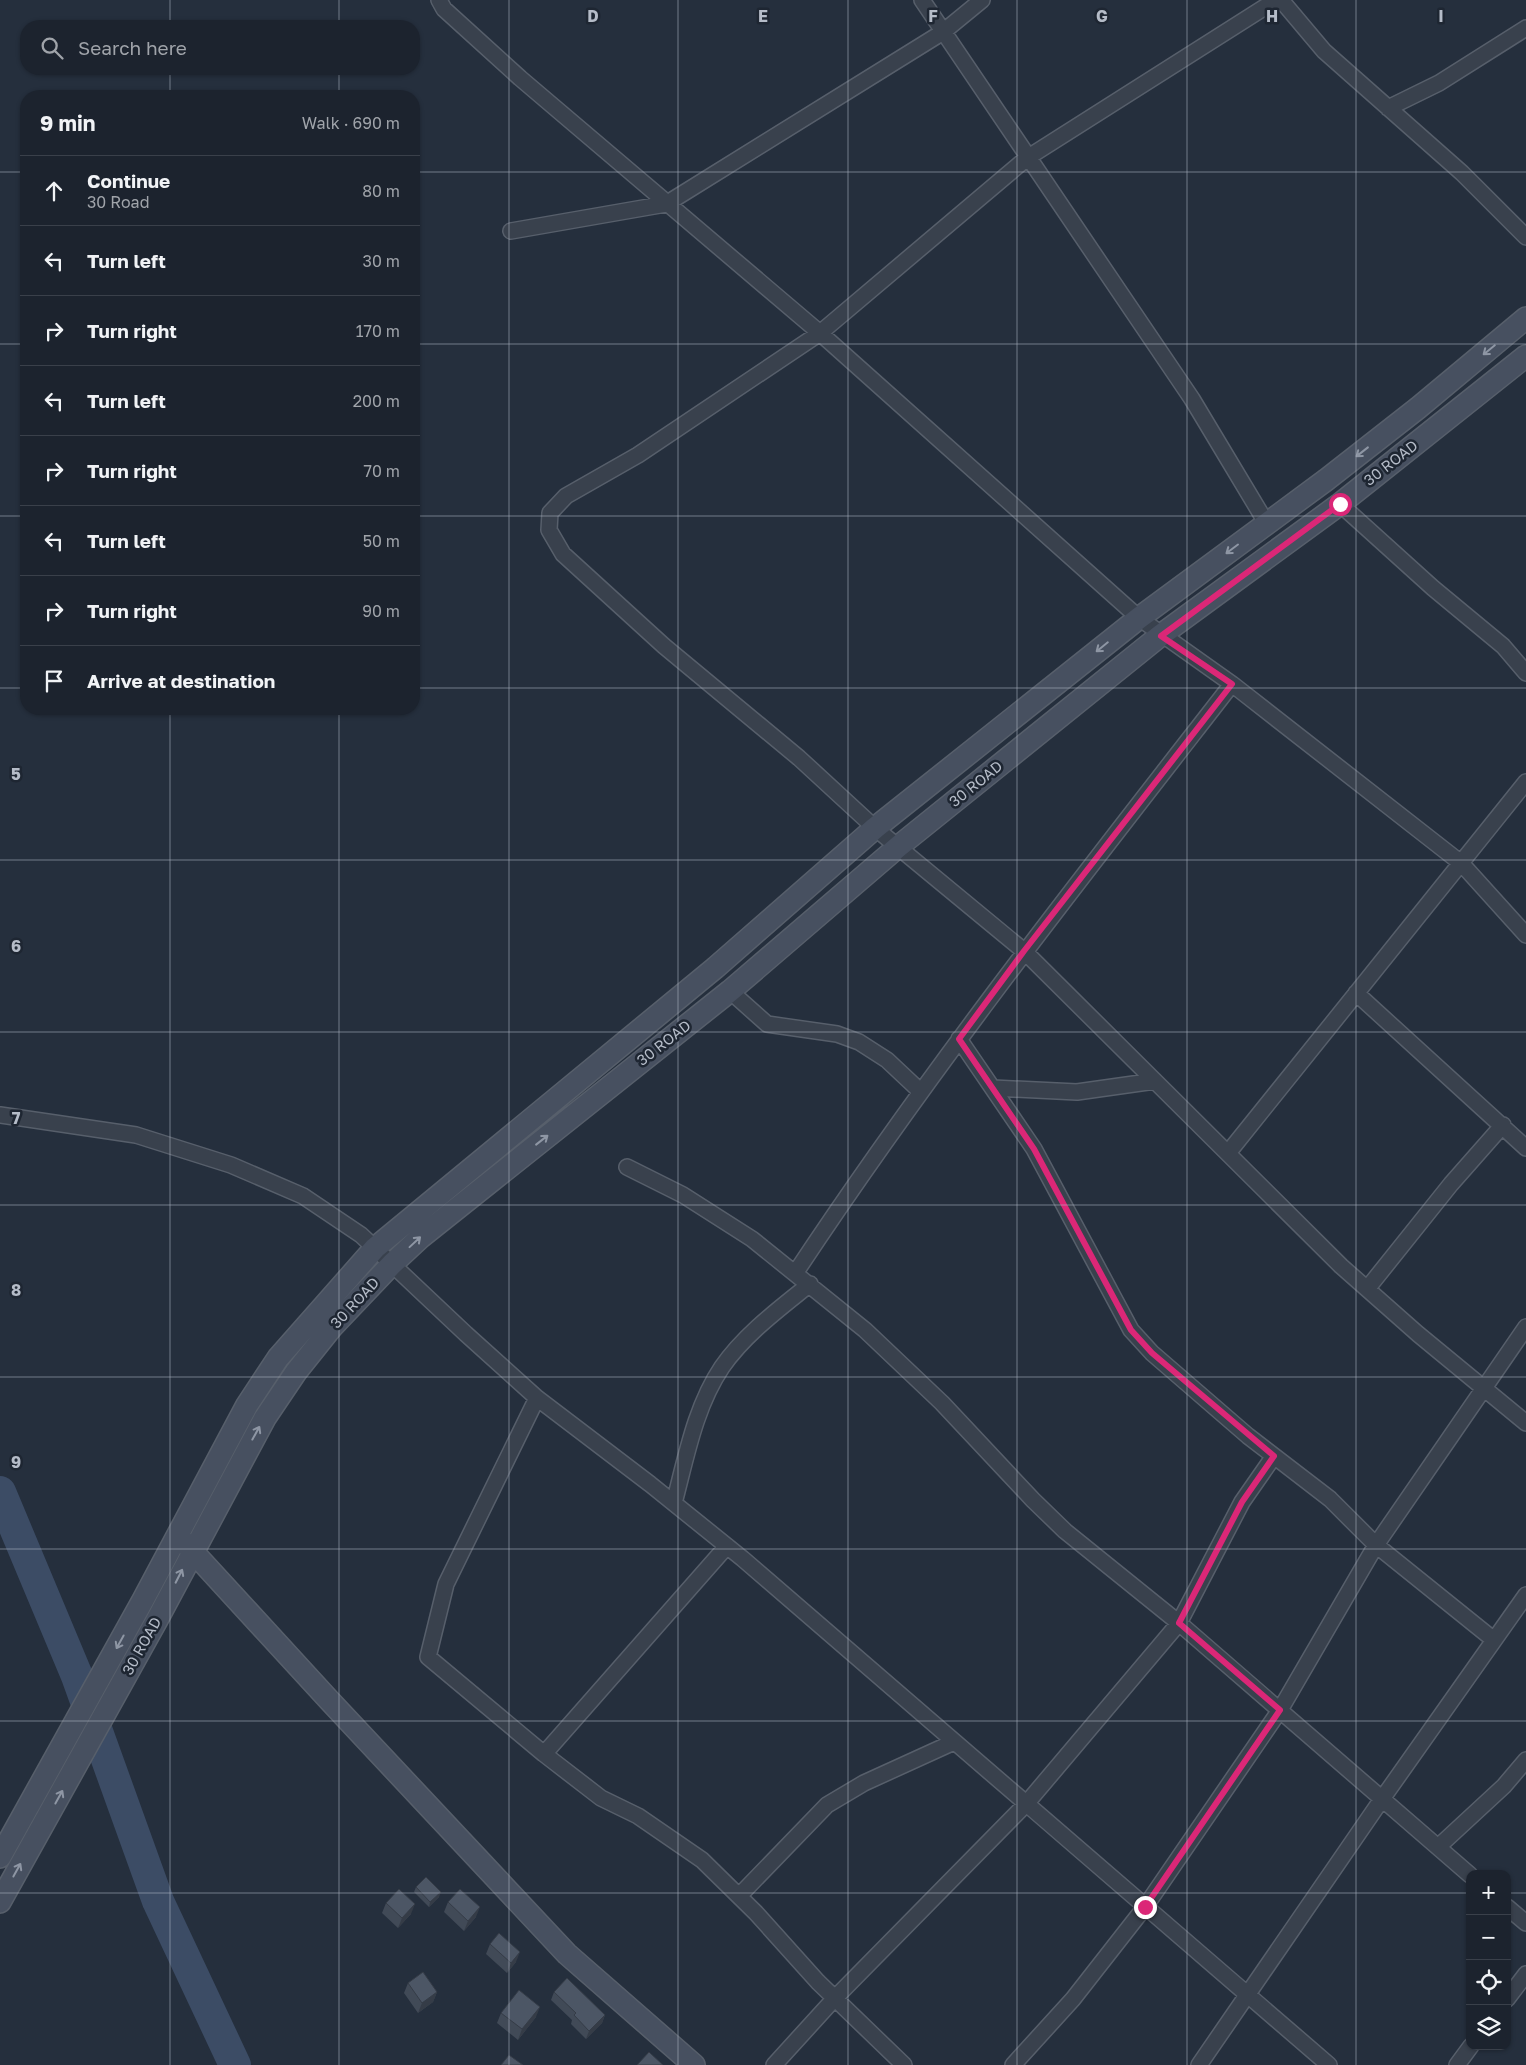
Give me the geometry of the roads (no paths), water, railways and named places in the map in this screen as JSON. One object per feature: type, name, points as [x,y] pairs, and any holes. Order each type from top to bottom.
[{"type":"main road","name":"30 ROAD","points":[[0,1856],[143,1600],[247,1405],[278,1358],[375,1248],[715,968],[875,828],[1138,618],[1267,524],[1418,408],[1526,318]]},
{"type":"main road","name":"30 ROAD","points":[[0,1902],[157,1620],[192,1551],[265,1418],[296,1372],[332,1327],[392,1264],[421,1236],[730,991],[899,846],[1161,636],[1340,504],[1526,356]]},
{"type":"main road","points":[[178,1534],[328,1700],[567,1954],[694,2065]]},
{"type":"street","points":[[439,0],[444,9],[520,78],[820,333],[1138,618],[1161,636],[1232,684],[1461,863],[1526,936]]},
{"type":"street","points":[[922,0],[1027,158],[1192,399],[1267,524]]},
{"type":"street","points":[[511,231],[666,204],[943,32],[982,0]]},
{"type":"street","points":[[1276,0],[1027,158],[820,333],[638,455],[566,496],[550,513],[549,530],[563,554],[664,646],[798,758],[875,828],[1024,951],[1367,1289],[1483,1389],[1526,1422]]},
{"type":"street","points":[[1281,0],[1324,51],[1462,173],[1526,237]]},
{"type":"street","points":[[1388,108],[1439,83],[1526,28]]},
{"type":"street","points":[[1340,504],[1433,588],[1503,646],[1526,673]]},
{"type":"street","points":[[796,1272],[862,1173],[920,1091],[1024,951],[1232,684]]},
{"type":"street","points":[[1228,1153],[1526,782]]},
{"type":"street","points":[[730,991],[767,1024],[837,1034],[859,1042],[887,1060],[920,1091]]},
{"type":"street","points":[[1356,993],[1526,1148]]},
{"type":"street","points":[[959,1039],[1034,1149],[1131,1330],[1152,1353],[1274,1456],[1330,1499],[1376,1546],[1494,1640]]},
{"type":"street","points":[[993,1088],[1077,1092],[1155,1081]]},
{"type":"street","points":[[0,1115],[136,1135],[231,1165],[303,1196],[361,1235],[537,1398],[727,1546],[1329,2065]]},
{"type":"street","points":[[1367,1289],[1451,1184],[1503,1125]]},
{"type":"street","points":[[627,1167],[683,1195],[752,1239],[796,1272],[865,1330],[942,1404],[1065,1531],[1179,1623],[1466,1872]]},
{"type":"street","points":[[674,1503],[698,1415],[721,1368],[749,1334],[810,1284]]},
{"type":"street","points":[[1013,2065],[1073,1999],[1145,1907],[1280,1710],[1376,1546],[1526,1327]]},
{"type":"street","points":[[537,1398],[446,1584],[428,1657],[544,1754],[601,1798],[638,1816],[702,1860],[739,1896],[835,1998],[904,2065]]},
{"type":"street","points":[[774,2065],[835,1998],[1026,1804],[1179,1623],[1242,1502],[1274,1456]]},
{"type":"street","points":[[544,1754],[727,1546]]},
{"type":"street","points":[[1199,2065],[1382,1799],[1526,1595]]},
{"type":"street","points":[[739,1896],[827,1805],[864,1783],[954,1742]]},
{"type":"street","points":[[1438,1847],[1504,1786],[1526,1760]]},
{"type":"street","points":[[1511,1910],[1526,1923]]},
{"type":"street","points":[[1511,1994],[1526,1974]]},
{"type":"street","points":[[1457,2065],[1468,2050]]},
{"type":"waterway","points":[[0,1492],[77,1676],[158,1901],[235,2065]]}]
